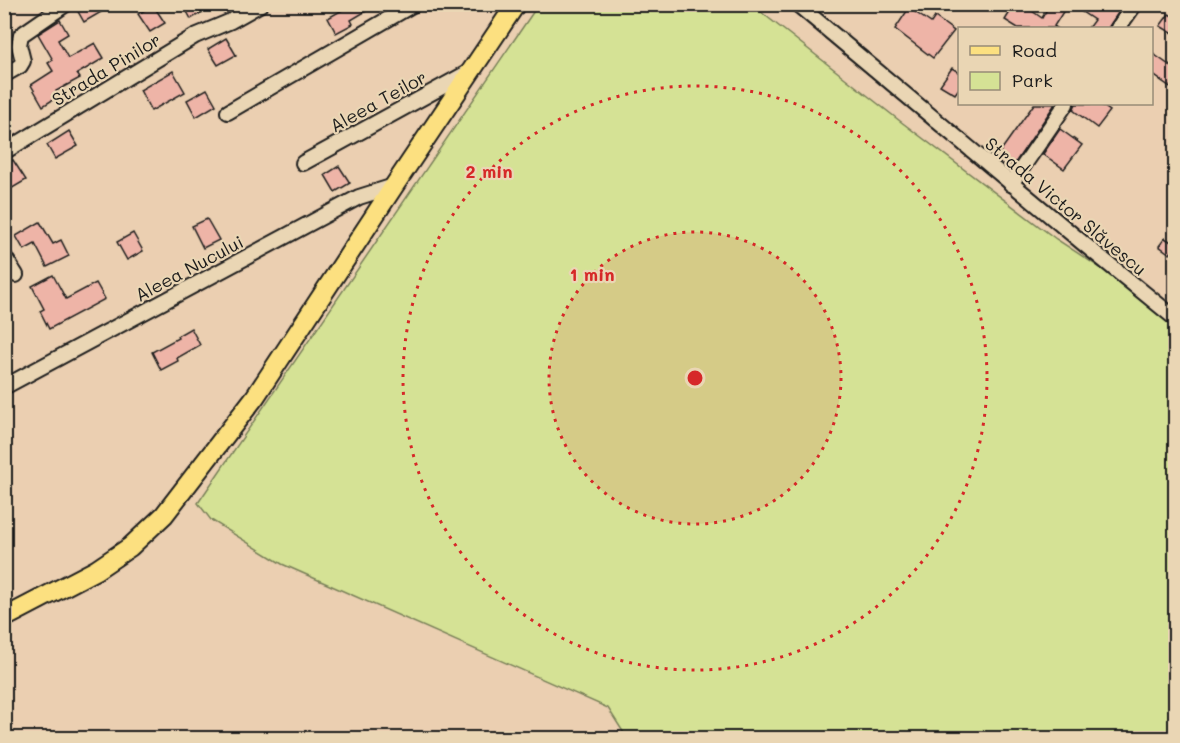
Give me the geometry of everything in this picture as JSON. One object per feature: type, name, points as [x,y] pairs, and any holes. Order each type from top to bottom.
[{"type":"main road","points":[[4,618],[96,570],[130,547],[164,514],[255,397],[516,4]]},
{"type":"street","points":[[4,75],[20,66],[23,61],[19,45],[21,34],[66,4]]},
{"type":"street","name":"Strada Pinilor","points":[[4,152],[195,36],[231,21],[261,4]]},
{"type":"street","points":[[228,112],[414,4]]},
{"type":"street","name":"Strada Victor Slăvescu","points":[[797,4],[1176,319]]},
{"type":"street","points":[[1119,27],[1135,4]]},
{"type":"street","name":"Aleea Teilor","points":[[303,163],[471,71]]},
{"type":"street","points":[[1011,184],[1065,105]]},
{"type":"street","name":"Aleea Nucului","points":[[4,387],[359,196],[394,186]]},
{"type":"street","points":[[4,256],[16,274]]},
{"type":"green space","points":[[538,5],[752,5],[1056,239],[1142,295],[1175,324],[1175,738],[627,738],[608,708],[282,564],[211,520],[198,503]]},
{"type":"building","points":[[83,4],[115,4],[84,22],[76,8]]},
{"type":"building","points":[[183,4],[216,4],[191,19]]},
{"type":"building","points":[[353,4],[378,4],[351,20],[353,24],[336,33],[328,18]]},
{"type":"building","points":[[1015,4],[1022,4],[1042,18],[1050,4],[1068,4],[1056,27],[1016,27],[1005,20]]},
{"type":"building","points":[[1070,4],[1094,4],[1102,10],[1106,4],[1124,4],[1109,27],[1089,27],[1094,20]]},
{"type":"building","points":[[153,5],[165,23],[150,32],[138,14]]},
{"type":"building","points":[[909,8],[931,23],[935,17],[954,31],[933,58],[895,29]]},
{"type":"building","points":[[1169,14],[1176,18],[1176,28],[1172,33],[1160,26]]},
{"type":"building","points":[[60,20],[68,34],[58,40],[68,58],[95,43],[104,58],[77,74],[80,78],[56,91],[59,96],[43,106],[31,85],[53,71],[48,63],[53,60],[38,34]]},
{"type":"building","points":[[226,38],[236,55],[218,65],[208,49]]},
{"type":"building","points":[[1153,54],[1176,70],[1176,91],[1153,75]]},
{"type":"building","points":[[952,68],[958,72],[958,90],[955,94],[940,85]]},
{"type":"building","points":[[173,71],[185,92],[151,111],[140,90]]},
{"type":"building","points":[[207,89],[216,105],[196,117],[187,100]]},
{"type":"building","points":[[1033,105],[1054,105],[1013,166],[997,156]]},
{"type":"building","points":[[1076,105],[1101,105],[1110,111],[1097,128],[1073,110]]},
{"type":"building","points":[[1060,129],[1082,145],[1064,169],[1043,154]]},
{"type":"building","points":[[69,131],[78,146],[55,159],[47,145]]},
{"type":"building","points":[[13,160],[26,180],[4,193],[4,165]]},
{"type":"building","points":[[339,166],[350,183],[335,192],[325,175]]},
{"type":"building","points":[[207,219],[219,240],[203,248],[192,226]]},
{"type":"building","points":[[40,222],[53,244],[61,240],[69,256],[47,267],[35,244],[24,250],[16,236]]},
{"type":"building","points":[[133,233],[143,251],[127,260],[117,242]]},
{"type":"building","points":[[1165,238],[1176,245],[1170,254],[1159,246]]},
{"type":"building","points":[[53,275],[66,299],[96,283],[105,299],[49,329],[40,311],[44,309],[32,286]]},
{"type":"building","points":[[191,328],[200,345],[161,370],[152,352]]}]
